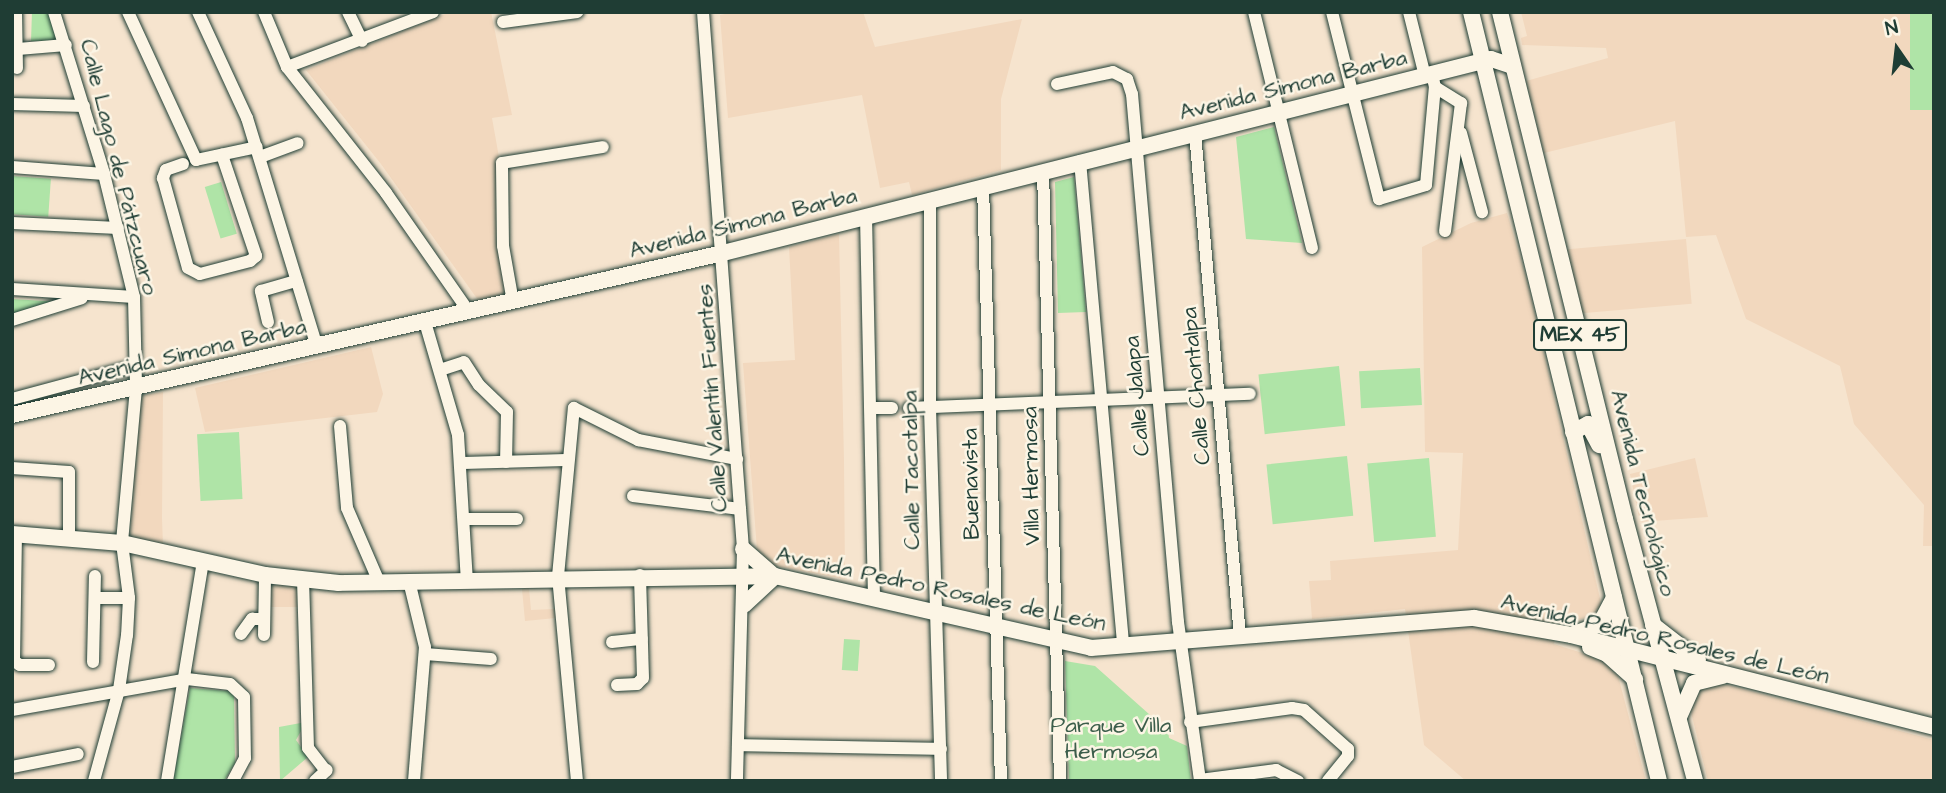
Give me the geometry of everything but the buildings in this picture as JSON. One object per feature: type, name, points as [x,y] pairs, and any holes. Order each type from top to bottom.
[{"type":"main road","points":[[1464,12],[1482,62],[1501,60],[1513,66]]},
{"type":"main road","name":"MEX 45","points":[[1471,12],[1659,781]]},
{"type":"main road","points":[[1476,32],[1494,38],[1502,19]]},
{"type":"main road","name":"Avenida Tecnológico","points":[[1502,19],[1630,540],[1695,781]]},
{"type":"main road","name":"Avenida Simona Barba","points":[[12,415],[723,253],[1279,112],[1431,79],[1482,62]]},
{"type":"main road","points":[[1562,384],[1575,400],[1595,393]]},
{"type":"main road","points":[[1573,432],[1588,424],[1597,433],[1617,516],[1630,540]]},
{"type":"main road","name":"Avenida Pedro Rosales de León","points":[[14,534],[122,543],[265,575],[303,579],[379,582],[558,576],[775,576],[1091,648],[1461,617],[1571,635],[1934,727]]},
{"type":"main road","points":[[723,574],[739,586],[744,601],[775,576],[762,570],[743,549]]},
{"type":"main road","points":[[1614,598],[1600,624],[1571,635],[1577,643],[1607,654],[1635,679]]},
{"type":"main road","points":[[1653,625],[1691,657],[1735,676]]},
{"type":"main road","points":[[1679,720],[1694,683],[1712,676],[1735,676]]},
{"type":"street","points":[[16,12],[17,68]]},
{"type":"street","name":"Calle Lago de Pátzcuaro","points":[[54,12],[104,174],[134,297],[136,388],[122,543],[129,598],[119,690],[94,781]]},
{"type":"street","points":[[128,12],[189,162]]},
{"type":"street","points":[[198,12],[258,152],[317,347]]},
{"type":"street","points":[[264,12],[287,67],[386,194],[469,312]]},
{"type":"street","points":[[348,12],[362,41]]},
{"type":"street","points":[[503,22],[577,12]]},
{"type":"street","name":"Calle Valentín Fuentes","points":[[703,12],[743,549],[744,601],[737,781]]},
{"type":"street","points":[[1254,12],[1312,248]]},
{"type":"street","points":[[1332,12],[1379,199],[1426,185],[1431,79],[1409,12]]},
{"type":"street","points":[[287,67],[362,41],[425,14]]},
{"type":"street","points":[[18,49],[66,45]]},
{"type":"street","name":"Calle Jalapa","points":[[1057,84],[1107,72],[1123,75],[1132,94],[1180,640],[1200,780]]},
{"type":"street","points":[[1431,79],[1460,99],[1446,231]]},
{"type":"street","points":[[12,104],[84,106]]},
{"type":"street","points":[[1459,126],[1482,212]]},
{"type":"street","name":"Calle Chontalpa","points":[[1195,133],[1240,636]]},
{"type":"street","points":[[222,155],[256,256],[250,261],[200,274],[188,268],[163,178],[166,170],[222,155],[258,152],[298,143]]},
{"type":"street","points":[[513,302],[503,246],[502,163],[603,147]]},
{"type":"street","points":[[1080,161],[1123,647]]},
{"type":"street","points":[[12,167],[104,174]]},
{"type":"street","name":"Villa Hermosa","points":[[1043,171],[1060,781]]},
{"type":"street","name":"Buenavista","points":[[984,186],[994,626],[1001,781]]},
{"type":"street","name":"Calle Tacotalpa","points":[[930,200],[930,408],[942,781]]},
{"type":"street","points":[[866,216],[874,597]]},
{"type":"street","points":[[12,223],[118,228]]},
{"type":"street","points":[[268,321],[261,291],[297,281]]},
{"type":"street","points":[[12,289],[134,297]]},
{"type":"street","points":[[12,320],[90,295]]},
{"type":"street","points":[[425,323],[440,370],[461,463],[467,580]]},
{"type":"street","points":[[440,370],[461,361],[507,412],[506,462]]},
{"type":"street","points":[[12,399],[135,366]]},
{"type":"street","points":[[909,408],[1250,394]]},
{"type":"street","points":[[577,781],[558,576],[573,408],[638,440],[737,459]]},
{"type":"street","points":[[871,408],[892,408]]},
{"type":"street","points":[[340,426],[347,508],[379,582]]},
{"type":"street","points":[[461,463],[568,460]]},
{"type":"street","points":[[12,468],[69,472],[69,538]]},
{"type":"street","points":[[634,496],[740,509]]},
{"type":"street","points":[[465,519],[517,520]]},
{"type":"street","points":[[14,534],[14,661],[49,665]]},
{"type":"street","points":[[167,781],[187,679],[203,561]]},
{"type":"street","points":[[264,635],[265,575]]},
{"type":"street","points":[[617,685],[642,680],[640,575]]},
{"type":"street","points":[[93,662],[95,576]]},
{"type":"street","points":[[303,579],[310,751],[327,774],[315,781]]},
{"type":"street","points":[[409,581],[425,654],[414,781]]},
{"type":"street","points":[[95,598],[129,598]]},
{"type":"street","points":[[242,634],[251,620],[264,619]]},
{"type":"street","points":[[612,642],[642,639]]},
{"type":"street","points":[[425,654],[491,659]]},
{"type":"street","points":[[12,710],[187,679],[230,684],[244,697],[245,758],[233,781]]},
{"type":"street","points":[[1190,722],[1299,709],[1349,751],[1328,781]]},
{"type":"street","points":[[738,745],[941,749]]},
{"type":"street","points":[[12,767],[78,754]]},
{"type":"street","points":[[1200,780],[1276,771],[1298,781]]},
{"type":"shaded area","points":[[450,12],[491,12],[512,115],[492,118],[502,174],[505,295],[478,300],[381,164],[306,70]]},
{"type":"shaded area","points":[[735,12],[863,12],[875,47],[1022,19],[1001,99],[1001,170],[912,195],[909,182],[880,188],[862,95],[728,118],[720,15]]},
{"type":"shaded area","points":[[1521,12],[1934,12],[1930,320],[1934,546],[1923,546],[1924,505],[1854,424],[1840,366],[1746,319],[1716,235],[1686,237],[1675,121],[1544,153],[1526,81],[1608,58],[1606,48],[1522,45],[1521,38],[1527,36]]},
{"type":"shaded area","points":[[1507,213],[1527,280],[1601,603],[1598,616],[1558,623],[1554,644],[1601,659],[1618,676],[1646,781],[1466,781],[1424,745],[1405,609],[1312,619],[1309,581],[1331,580],[1330,561],[1458,550],[1463,453],[1425,452],[1422,247],[1471,223]]},
{"type":"shaded area","points":[[839,234],[845,579],[770,565],[757,550],[743,363],[795,360],[789,247]]},
{"type":"shaded area","points":[[1686,239],[1692,304],[1573,314],[1567,249]]},
{"type":"shaded area","points":[[371,347],[383,394],[377,412],[205,432],[195,388]]},
{"type":"shaded area","points":[[163,392],[163,546],[130,538],[139,396]]},
{"type":"shaded area","points":[[1695,458],[1708,517],[1640,522],[1630,474]]},
{"type":"shaded area","points":[[271,582],[303,586],[301,607],[269,607]]},
{"type":"shaded area","points":[[529,588],[531,610],[554,609],[556,618],[525,621],[522,589]]},
{"type":"shaded area","points":[[1720,683],[1934,740],[1934,781],[1708,781],[1691,712],[1692,698],[1696,691]]},
{"type":"green space","points":[[32,12],[51,12],[62,42],[31,41]]},
{"type":"green space","points":[[1910,12],[1934,12],[1934,110],[1910,110]]},
{"type":"green space","points":[[1274,127],[1302,243],[1246,239],[1236,137]]},
{"type":"green space","points":[[12,176],[51,179],[48,217],[12,214]]},
{"type":"green space","points":[[1074,177],[1086,312],[1058,313],[1055,182]]},
{"type":"green space","points":[[221,182],[237,234],[221,239],[205,187]]},
{"type":"green space","points":[[12,299],[61,302],[12,317]]},
{"type":"green space","points":[[1339,366],[1345,426],[1265,434],[1258,374]]},
{"type":"green space","points":[[1420,368],[1422,405],[1361,408],[1359,371]]},
{"type":"green space","points":[[239,432],[243,499],[201,501],[197,434]]},
{"type":"green space","points":[[1347,456],[1353,516],[1273,524],[1266,464]]},
{"type":"green space","points":[[1429,458],[1436,537],[1374,542],[1367,463]]},
{"type":"green space","points":[[844,639],[860,640],[858,671],[842,670]]},
{"type":"green space","name":"Parque Villa Hermosa","points":[[1065,661],[1095,666],[1168,731],[1169,738],[1187,746],[1191,781],[1069,781]]},
{"type":"green space","points":[[190,688],[229,691],[234,695],[235,763],[224,781],[173,781]]},
{"type":"green space","points":[[306,722],[296,740],[308,757],[280,781],[279,727]]}]
